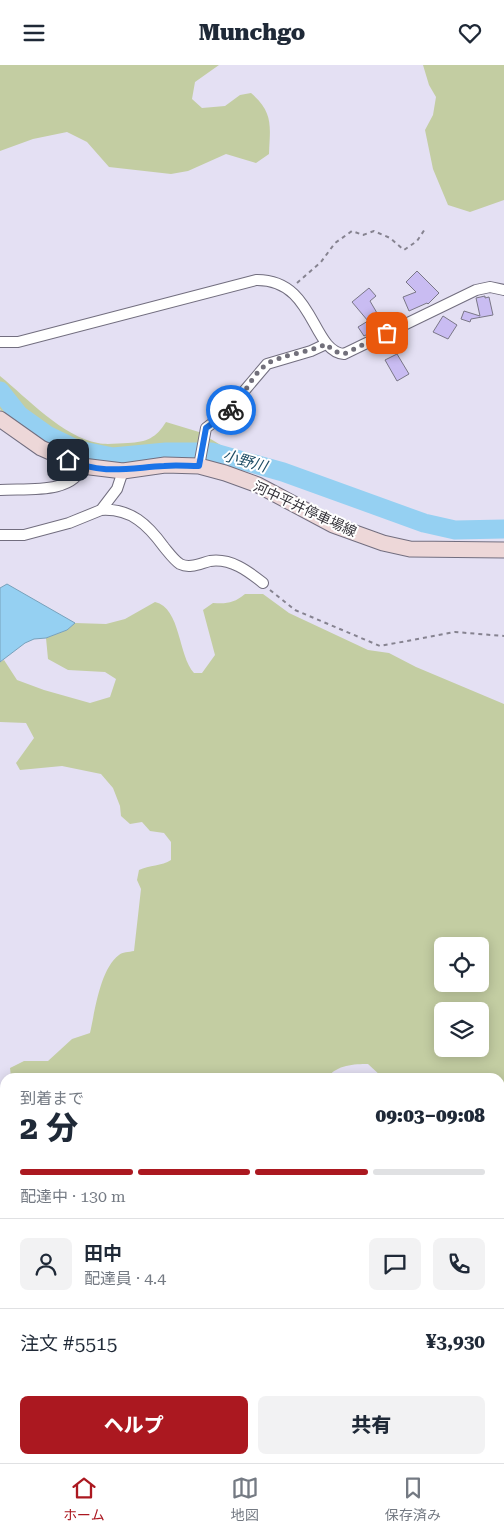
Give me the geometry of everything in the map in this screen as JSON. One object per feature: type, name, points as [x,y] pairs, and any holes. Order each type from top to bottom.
[{"type":"main road","name":"河中平井停車場線","points":[[0,419],[41,448],[82,466],[123,471],[165,465],[199,463],[258,485],[334,525],[383,543],[410,549],[504,549]]},
{"type":"street","points":[[0,342],[18,342],[256,280],[275,281],[290,289],[306,309],[326,344],[334,351],[344,354],[476,289],[490,287],[504,290]]},
{"type":"street","points":[[199,463],[204,433],[209,425],[234,407],[245,389],[267,364],[311,351],[326,344]]},
{"type":"street","points":[[0,490],[42,491],[75,479],[80,474],[82,466]]},
{"type":"street","points":[[101,510],[117,489],[123,471]]},
{"type":"street","points":[[0,535],[24,535],[69,523],[101,510],[122,512],[140,519],[181,564],[189,566],[221,561],[231,563],[244,568],[263,583]]},
{"type":"path","points":[[290,289],[321,262],[335,243],[352,231],[363,235],[374,231],[390,238],[404,250],[417,241],[426,229]]},
{"type":"path","points":[[263,583],[295,610],[380,646],[455,632],[504,636]]},
{"type":"green space","points":[[0,65],[219,65],[195,82],[192,99],[202,108],[225,106],[240,95],[251,93],[264,107],[267,114],[270,128],[269,154],[256,163],[226,154],[188,171],[171,174],[109,167],[87,142],[67,132],[33,139],[0,151]]},
{"type":"green space","points":[[423,65],[504,65],[504,200],[470,212],[448,205],[433,169],[425,130],[433,115],[436,97],[429,85]]},
{"type":"green space","points":[[0,376],[46,416],[85,439],[105,444],[141,442],[159,432],[166,422],[199,432],[249,462],[209,461],[121,464],[89,460],[74,455],[36,437],[2,412],[0,409]]},
{"type":"green space","points":[[245,594],[263,594],[289,613],[368,650],[389,653],[416,667],[504,704],[504,1073],[378,1073],[368,1064],[352,1065],[332,1073],[11,1073],[10,1068],[24,1061],[48,1061],[72,1039],[90,1033],[96,1002],[107,970],[120,954],[134,951],[141,889],[137,880],[139,870],[171,860],[171,842],[164,833],[150,831],[142,822],[130,824],[121,816],[120,806],[113,788],[101,774],[62,766],[20,770],[16,763],[34,738],[26,723],[0,722],[0,662],[4,660],[17,680],[90,703],[110,697],[116,679],[105,672],[68,670],[48,659],[46,638],[67,630],[75,623],[106,624],[125,619],[155,602],[163,606],[170,613],[185,656],[194,673],[202,673],[215,655],[203,610],[213,603],[230,602]]},
{"type":"water","points":[[7,584],[75,623],[67,630],[25,643],[0,662],[0,588]]},
{"type":"building","points":[[417,271],[439,293],[428,304],[409,311],[403,297],[416,292],[406,282]]},
{"type":"building","points":[[369,288],[376,296],[370,301],[384,325],[364,336],[358,327],[368,321],[352,302]]},
{"type":"building","points":[[485,296],[485,298],[489,297],[493,315],[471,319],[470,322],[461,319],[464,311],[480,316],[476,298]]},
{"type":"building","points":[[443,316],[457,325],[448,339],[433,332]]},
{"type":"building","points":[[397,354],[409,374],[397,381],[385,360]]},
{"type":"waterway","name":"小野川","points":[[0,391],[19,415],[47,435],[78,450],[113,457],[166,452],[211,452],[283,472],[424,523],[455,530],[504,529]]},
{"type":"way so far","points":[[231,410],[262,368],[275,360],[305,353],[326,344],[334,351],[344,354],[387,333]]},
{"type":"route","points":[[68,460],[82,466],[123,471],[165,465],[199,466],[206,428],[231,410]]}]
